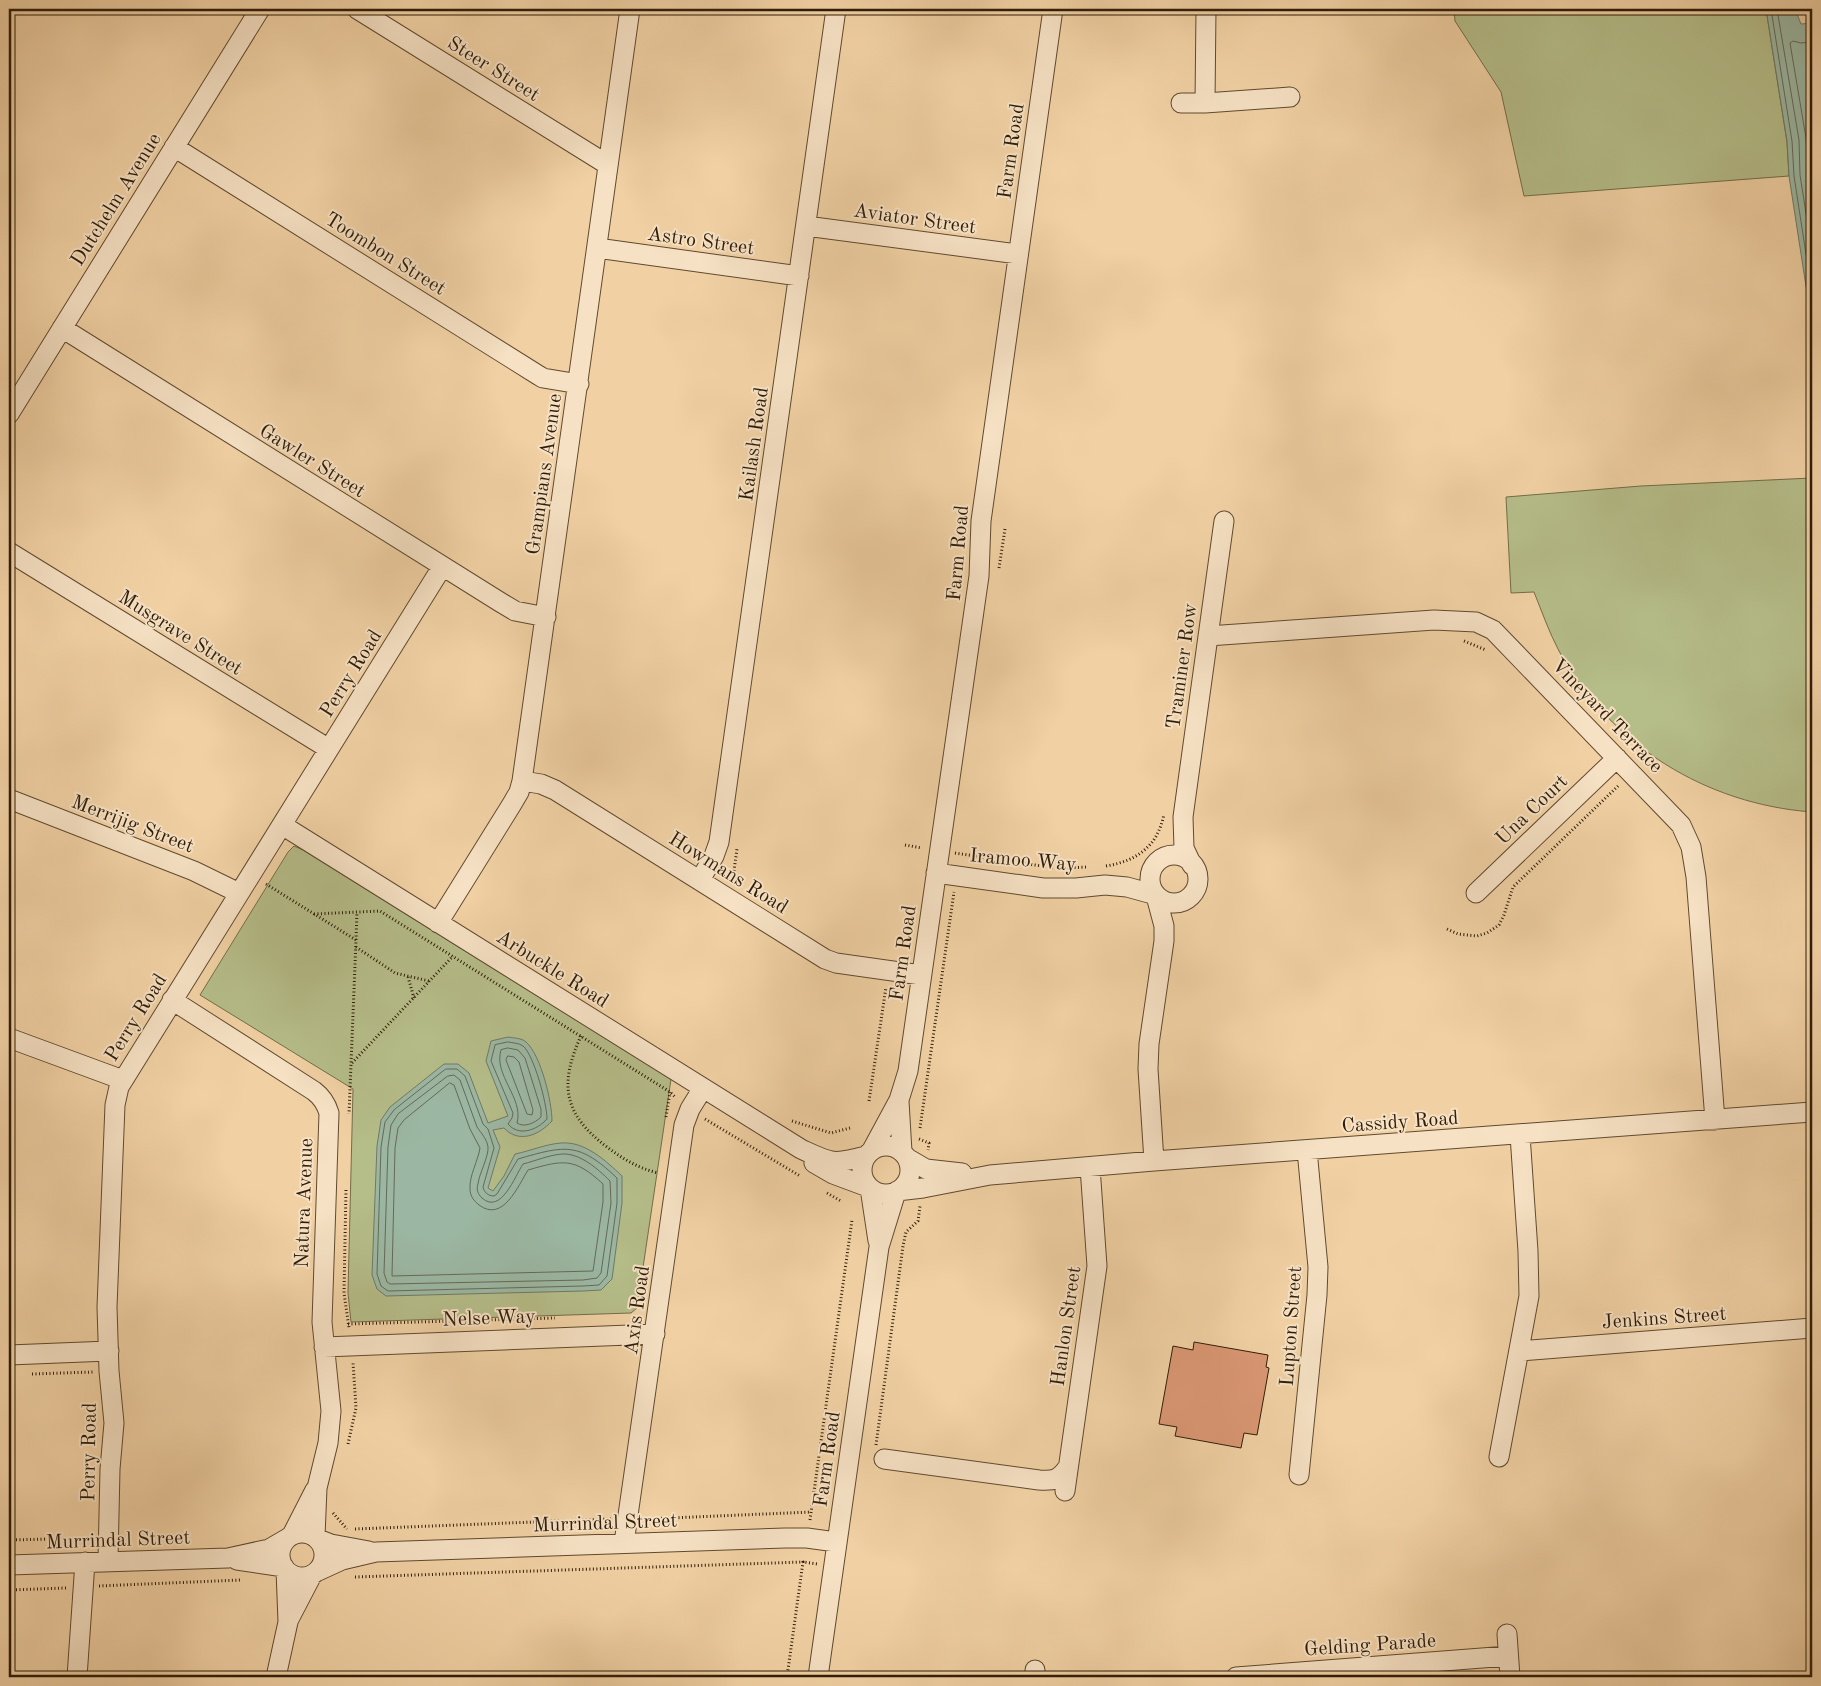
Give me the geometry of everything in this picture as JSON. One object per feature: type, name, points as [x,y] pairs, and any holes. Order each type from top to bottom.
[{"type":"street","name":"Dutchelm Avenue","points":[[9,414],[260,9]]},
{"type":"street","name":"Steer Street","points":[[357,9],[608,165]]},
{"type":"street","name":"Grampians Avenue","points":[[438,923],[512,804],[519,792],[522,780],[579,384],[630,9]]},
{"type":"street","name":"Kailash Road","points":[[700,880],[714,856],[719,842],[836,9]]},
{"type":"street","name":"Farm Road","points":[[869,1153],[899,1100],[908,1071],[979,576],[981,521],[1053,9]]},
{"type":"street","points":[[1205,104],[1206,9]]},
{"type":"street","points":[[1181,103],[1205,104],[1290,97]]},
{"type":"street","name":"Toombon Street","points":[[174,147],[543,378],[579,384]]},
{"type":"street","name":"Aviator Street","points":[[806,226],[1018,254]]},
{"type":"street","name":"Astro Street","points":[[597,248],[799,276]]},
{"type":"street","name":"Gawler Street","points":[[62,328],[508,608],[526,614],[546,617]]},
{"type":"street","name":"Traminer Row","points":[[1192,865],[1184,848],[1182,817],[1224,521]]},
{"type":"street","name":"Musgrave Street","points":[[9,552],[329,749]]},
{"type":"street","name":"Perry Road","points":[[108,1561],[110,1469],[114,1437],[107,1308],[115,1105],[119,1087],[442,567]]},
{"type":"street","name":"Vineyard Terrace","points":[[1208,636],[1434,620],[1476,622],[1493,630],[1682,825],[1691,847],[1696,877],[1715,1120]]},
{"type":"street","name":"Una Court","points":[[1476,894],[1617,758]]},
{"type":"street","name":"Howmans Road","points":[[522,780],[541,784],[555,790],[825,959],[836,963],[921,975]]},
{"type":"street","name":"Merrijig Street","points":[[9,799],[194,871],[240,893]]},
{"type":"street","name":"Traminer Row","points":[[1158,862],[1173,839],[1182,817]]},
{"type":"street","name":"Arbuckle Road","points":[[282,825],[801,1149],[828,1161],[843,1162],[869,1153]]},
{"type":"street","points":[[1154,1161],[1148,1068],[1149,1044],[1164,941],[1164,926],[1150,876],[1158,862],[1166,857],[1177,856],[1185,858],[1192,865],[1198,881],[1164,941]]},
{"type":"street","name":"Iramoo Way","points":[[1105,886],[1129,878],[1158,862]]},
{"type":"street","name":"Iramoo Way","points":[[936,873],[1043,888],[1127,887],[1156,895]]},
{"type":"street","points":[[1156,895],[1170,903],[1180,902],[1188,898]]},
{"type":"street","name":"Natura Avenue","points":[[172,1000],[314,1090],[323,1098],[329,1113],[322,1322],[331,1411],[328,1443],[317,1488],[317,1538]]},
{"type":"street","points":[[9,1038],[123,1080]]},
{"type":"street","name":"Axis Road","points":[[624,1544],[684,1125],[690,1109],[703,1088]]},
{"type":"street","name":"Farm Road","points":[[899,1100],[904,1155]]},
{"type":"street","name":"Cassidy Road","points":[[897,1191],[990,1175],[1812,1112]]},
{"type":"street","points":[[1500,1457],[1529,1296],[1528,1251],[1520,1135]]},
{"type":"street","points":[[888,1146],[904,1155],[910,1173],[908,1180],[897,1191],[882,1194],[869,1187],[862,1172],[862,1164],[869,1153],[888,1146]]},
{"type":"street","name":"Arbuckle Road","points":[[801,1149],[816,1165],[833,1174],[869,1187]]},
{"type":"street","name":"Lupton Street","points":[[1299,1475],[1318,1295],[1318,1267],[1307,1150]]},
{"type":"street","name":"Cassidy Road","points":[[904,1155],[926,1169],[990,1175]]},
{"type":"street","name":"Hanlon Street","points":[[1065,1491],[1097,1266],[1090,1167]]},
{"type":"street","name":"Farm Road","points":[[869,1187],[880,1248]]},
{"type":"street","name":"Farm Road","points":[[818,1677],[880,1248],[897,1191]]},
{"type":"street","name":"Jenkins Street","points":[[1518,1351],[1812,1328]]},
{"type":"street","name":"Nelse Way","points":[[324,1347],[655,1334]]},
{"type":"street","points":[[9,1355],[108,1352]]},
{"type":"street","points":[[880,1453],[1039,1480],[1052,1480],[1062,1476],[1068,1467]]},
{"type":"street","name":"Natura Avenue","points":[[290,1537],[308,1500],[317,1488]]},
{"type":"street","points":[[276,1677],[288,1622],[285,1569],[281,1561],[280,1552],[283,1543],[290,1537],[304,1532],[317,1538],[323,1546],[325,1555],[323,1564],[315,1573],[288,1622]]},
{"type":"street","name":"Murrindal Street","points":[[9,1564],[228,1558],[261,1551],[290,1537]]},
{"type":"street","name":"Murrindal Street","points":[[317,1538],[331,1544],[376,1552]]},
{"type":"street","name":"Murrindal Street","points":[[315,1573],[342,1560],[376,1552],[807,1538],[836,1542]]},
{"type":"street","name":"Murrindal Street","points":[[228,1558],[285,1569]]},
{"type":"street","points":[[77,1677],[85,1562]]},
{"type":"street","points":[[285,1569],[298,1577],[315,1573]]},
{"type":"street","points":[[1506,1634],[1510,1677]]},
{"type":"street","name":"Gelding Parade","points":[[1236,1677],[1508,1656]]},
{"type":"path","points":[[999,569],[1004,529]]},
{"type":"path","points":[[1458,640],[1476,645],[1493,655]]},
{"type":"path","points":[[1604,771],[1624,793]]},
{"type":"path","points":[[1447,929],[1458,934],[1477,936],[1488,933],[1499,925],[1513,887],[1618,786]]},
{"type":"path","points":[[1105,866],[1123,863],[1144,850],[1156,837],[1162,822],[1165,806]]},
{"type":"path","points":[[926,1169],[929,1143],[918,1139],[960,844]]},
{"type":"path","points":[[905,845],[1056,868],[1095,866]]},
{"type":"path","points":[[313,914],[380,911],[670,1092],[690,1109]]},
{"type":"path","points":[[356,940],[357,912]]},
{"type":"path","points":[[356,947],[395,972],[430,982]]},
{"type":"path","points":[[352,1064],[453,956]]},
{"type":"path","points":[[869,1101],[888,970]]},
{"type":"path","points":[[408,977],[414,999]]},
{"type":"path","points":[[581,1036],[574,1052],[568,1076],[568,1089],[573,1110],[588,1131],[620,1156],[646,1170],[658,1172]]},
{"type":"path","points":[[784,1116],[792,1121],[831,1133],[850,1128]]},
{"type":"path","points":[[703,1128],[704,1118],[807,1180]]},
{"type":"path","points":[[880,1453],[903,1246],[906,1232],[918,1221],[923,1188]]},
{"type":"path","points":[[824,1191],[841,1201]]},
{"type":"path","points":[[787,1677],[852,1220]]},
{"type":"path","points":[[27,1374],[109,1371]]},
{"type":"path","points":[[333,1507],[333,1513],[348,1531],[359,1529],[811,1512]]},
{"type":"path","points":[[9,1540],[108,1537]]},
{"type":"path","points":[[351,1578],[803,1562],[833,1566]]},
{"type":"path","points":[[9,1590],[249,1580]]},
{"type":"green space","points":[[1454,9],[1766,9],[1787,142],[1789,176],[1524,196],[1501,92],[1455,21]]},
{"type":"green space","points":[[1812,478],[1812,812],[1773,807],[1735,797],[1699,783],[1665,764],[1634,742],[1606,715],[1580,685],[1559,651],[1534,592],[1511,593],[1506,497],[1641,486]]},
{"type":"green space","points":[[294,846],[671,1079],[637,1308],[631,1313],[351,1322],[348,1293],[353,1089],[200,995],[288,852]]},
{"type":"water","points":[[1766,9],[1795,9],[1801,24],[1812,23],[1812,325],[1789,176],[1787,141]]},
{"type":"water","points":[[508,1037],[524,1041],[536,1057],[548,1091],[552,1121],[535,1134],[529,1136],[516,1136],[504,1128],[493,1130],[500,1147],[488,1188],[493,1191],[504,1176],[515,1154],[544,1146],[570,1143],[587,1149],[602,1158],[622,1176],[622,1203],[612,1279],[601,1290],[386,1296],[377,1289],[372,1275],[377,1146],[381,1120],[390,1107],[444,1064],[458,1064],[469,1073],[488,1123],[508,1116],[486,1061],[491,1041]]},
{"type":"building","points":[[1194,1342],[1268,1355],[1266,1367],[1269,1368],[1257,1435],[1244,1433],[1241,1448],[1175,1436],[1177,1427],[1159,1424],[1173,1346],[1193,1350]]}]
